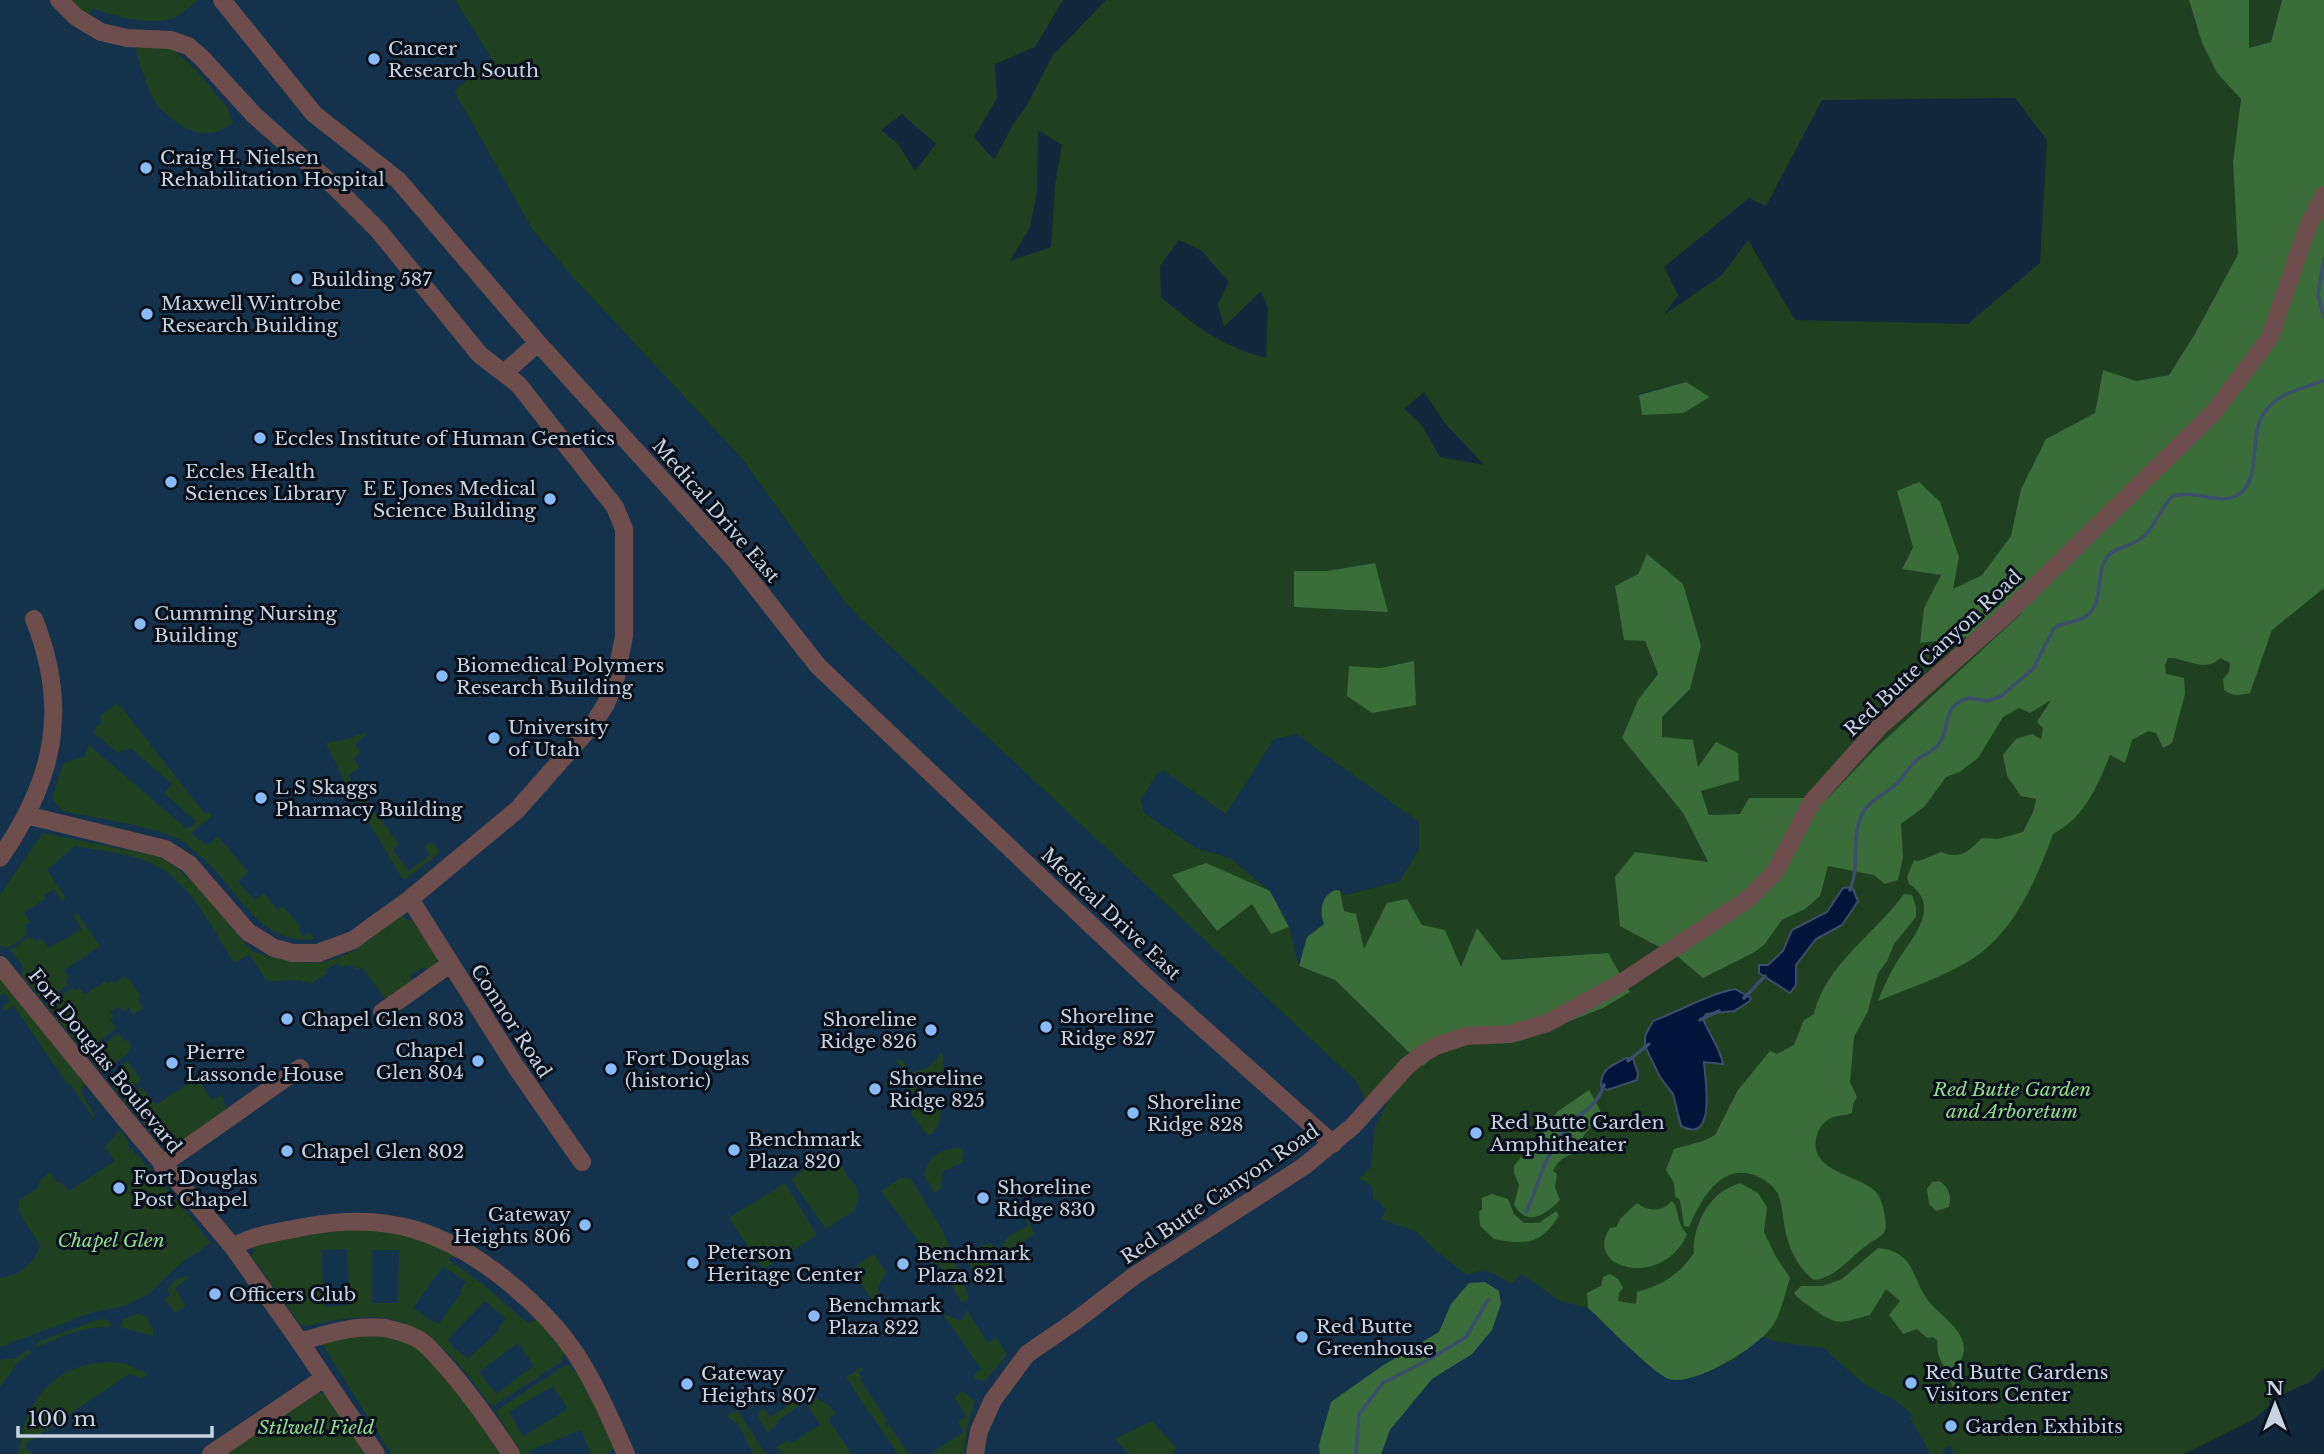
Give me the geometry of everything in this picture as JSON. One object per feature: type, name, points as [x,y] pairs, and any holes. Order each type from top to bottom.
[{"type":"street","points":[[26,815],[164,849],[189,864],[248,932],[274,948],[293,953],[318,953],[353,940],[410,899],[517,810],[594,723],[606,704],[616,677],[624,636],[622,519],[519,384],[480,355],[378,230],[335,187],[254,115],[196,52],[171,40],[131,38],[101,32],[76,17],[59,0]]},
{"type":"street","name":"Medical Drive East","points":[[221,0],[314,114],[398,180],[538,344],[733,559],[818,666],[1141,972],[1333,1144]]},
{"type":"street","name":"Red Butte Canyon Road","points":[[975,1454],[979,1431],[989,1407],[1007,1378],[1027,1354],[1134,1276],[1303,1167],[1333,1144],[1385,1094],[1407,1066],[1422,1054],[1436,1046],[1466,1036],[1510,1034],[1547,1023],[1621,983],[1748,899],[1763,886],[1775,872],[1811,803],[1879,727],[2006,615],[2215,411],[2270,337],[2308,226],[2324,195]]},
{"type":"street","points":[[505,373],[538,344]]},
{"type":"street","points":[[0,858],[19,830],[44,776],[52,741],[53,692],[45,652],[34,619]]},
{"type":"street","name":"Connor Road","points":[[410,899],[449,965],[582,1162]]},
{"type":"street","name":"Fort Douglas Boulevard","points":[[0,965],[162,1165],[233,1247],[376,1454]]},
{"type":"street","points":[[382,1012],[449,965]]},
{"type":"street","points":[[162,1165],[300,1068]]},
{"type":"street","points":[[233,1247],[249,1240],[335,1222],[386,1223],[418,1230],[456,1245],[521,1293],[544,1314],[568,1343],[604,1404],[626,1454]]},
{"type":"street","points":[[300,1342],[343,1330],[370,1327],[388,1328],[416,1338],[460,1381],[511,1454]]},
{"type":"street","points":[[211,1454],[324,1378]]},
{"type":"shaded area","name":"University of Utah","points":[[0,0],[455,0],[492,59],[454,91],[532,229],[571,275],[744,461],[845,602],[1357,1082],[1364,1098],[1582,989],[2188,1355],[2185,1454],[0,1454]]},
{"type":"shaded area","points":[[1296,734],[1420,821],[1419,849],[1400,881],[1346,895],[1340,891],[1322,918],[1325,924],[1307,937],[1299,966],[1289,927],[1270,891],[1230,858],[1198,849],[1144,813],[1141,800],[1162,770],[1226,814],[1274,739]]},
{"type":"shaded area","points":[[1852,887],[1858,901],[1842,925],[1816,939],[1796,965],[1796,985],[1790,993],[1759,973],[1759,965],[1768,965],[1783,951],[1792,930],[1827,912],[1843,888]]},
{"type":"shaded area","points":[[1735,989],[1751,998],[1750,1001],[1734,1011],[1706,1014],[1703,1019],[1723,1064],[1704,1062],[1707,1095],[1704,1119],[1700,1126],[1692,1129],[1681,1126],[1673,1094],[1660,1077],[1645,1046],[1645,1036],[1653,1021],[1703,999]]},
{"type":"shaded area","points":[[1626,1058],[1633,1059],[1638,1073],[1637,1080],[1607,1090],[1601,1086],[1605,1071]]},
{"type":"green space","points":[[69,0],[198,0],[174,18],[141,21],[93,8],[88,16]]},
{"type":"green space","name":"Red Butte Garden and Arboretum","points":[[455,0],[1063,0],[1035,47],[995,64],[997,98],[974,137],[994,160],[1053,55],[1106,0],[2189,0],[2202,43],[2217,73],[2241,99],[2233,162],[2238,254],[2196,332],[2169,375],[2136,381],[2103,370],[2095,413],[2046,439],[2021,489],[2011,536],[1982,575],[1952,590],[1959,557],[1913,547],[1902,568],[1942,575],[1924,608],[1920,643],[2324,216],[2324,1367],[2310,1382],[2269,1400],[2269,1406],[2254,1419],[2184,1454],[1955,1454],[1950,1446],[1942,1451],[1943,1454],[1931,1454],[1910,1418],[1913,1416],[1895,1400],[1860,1379],[1824,1348],[1777,1342],[1762,1336],[1735,1359],[1704,1373],[1682,1380],[1672,1380],[1654,1370],[1588,1308],[1560,1301],[1522,1274],[1511,1284],[1485,1271],[1467,1275],[1417,1232],[1381,1219],[1386,1210],[1378,1200],[1373,1199],[1370,1186],[1359,1179],[1371,1167],[1375,1127],[1393,1092],[1364,1098],[1357,1082],[845,602],[744,461],[571,275],[532,229],[454,91],[492,59]],"holes":[[[2015,98],[2047,140],[2040,263],[1968,324],[1795,320],[1748,240],[1722,275],[1664,315],[1678,295],[1664,267],[1749,198],[1766,206],[1822,100]],[[902,114],[936,144],[915,171],[898,144],[881,130]],[[1038,130],[1062,145],[1055,186],[1051,247],[1010,261],[1030,227],[1037,191]],[[1179,240],[1201,250],[1229,282],[1218,304],[1224,327],[1261,291],[1268,308],[1266,358],[1222,341],[1161,297],[1160,266]],[[1686,382],[1642,415],[1639,394]],[[1424,392],[1444,422],[1484,465],[1440,457],[1421,424],[1404,409]],[[1648,554],[1690,689],[1662,717],[1662,737],[1698,768],[1701,791],[1709,815],[1740,814],[1678,957],[1708,863],[1683,813],[1622,738],[1638,700],[1658,674],[1645,641],[1624,639],[1615,586],[1638,574]],[[1374,563],[1294,607],[1295,571],[1327,571]],[[1414,661],[1372,713],[1349,666],[1380,668]],[[1296,734],[1419,822],[1419,849],[1400,881],[1346,895],[1340,891],[1344,911],[1356,915],[1364,950],[1461,968],[1477,929],[1502,960],[1608,953],[1603,1008],[1520,1041],[1468,1043],[1439,1052],[1423,1066],[1335,980],[1299,966],[1289,927],[1271,934],[1252,903],[1216,931],[1173,875],[1206,864],[1270,891],[1230,858],[1198,849],[1144,813],[1141,800],[1162,770],[1226,814],[1274,739]]]},
{"type":"green space","points":[[2189,0],[2249,0],[2249,48],[2271,42],[2282,0],[2324,0],[2324,588],[2272,630],[2250,693],[2234,695],[2224,690],[2223,679],[2229,672],[2230,663],[2220,658],[2214,663],[2201,665],[2168,658],[2165,665],[2166,674],[2184,678],[2185,694],[2172,743],[2163,748],[2156,733],[2148,731],[2132,740],[2125,763],[2110,755],[2094,790],[2081,810],[2053,834],[2031,886],[2012,919],[1987,947],[1972,959],[1938,977],[1878,1001],[1892,969],[1915,935],[1924,913],[1924,903],[1919,893],[1909,884],[1907,877],[1914,860],[1919,861],[1941,852],[1959,855],[1982,838],[1998,839],[2023,832],[2034,810],[2036,799],[2021,796],[2007,776],[2003,755],[2016,739],[2032,734],[2041,739],[2043,728],[2037,722],[2051,700],[2030,713],[2019,708],[2003,717],[1978,758],[1960,772],[1946,777],[1925,806],[1901,824],[1903,857],[1898,880],[1885,884],[1874,875],[1828,866],[1820,896],[1805,909],[1782,920],[1764,945],[1753,953],[1703,978],[1678,957],[1620,926],[1615,877],[1635,852],[1708,862],[1683,813],[1622,738],[1638,700],[1658,674],[1645,641],[1624,640],[1615,586],[1638,574],[1647,554],[1683,584],[1701,646],[1690,689],[1662,717],[1662,737],[1693,740],[1698,767],[1716,742],[1738,753],[1739,780],[1701,791],[1709,815],[1740,814],[1749,798],[1828,798],[1873,751],[2022,613],[1974,636],[1920,643],[1924,608],[1941,575],[1902,569],[1913,547],[1897,491],[1919,482],[1940,502],[1959,557],[1953,589],[1982,575],[2011,536],[2021,489],[2046,439],[2095,413],[2103,370],[2136,381],[2169,375],[2196,332],[2238,254],[2233,162],[2241,99],[2217,73],[2202,43]]},
{"type":"green space","points":[[2249,0],[2282,0],[2271,42],[2249,48]]},
{"type":"green space","points":[[138,46],[171,47],[197,71],[228,108],[230,118],[234,121],[219,131],[202,133],[186,128],[171,118],[159,107],[150,93],[136,51]]},
{"type":"green space","points":[[1686,382],[1710,397],[1683,413],[1642,415],[1639,395]]},
{"type":"green space","points":[[1375,563],[1388,612],[1294,607],[1294,571],[1327,571]]},
{"type":"green space","points":[[1414,661],[1416,705],[1372,713],[1347,696],[1349,666],[1380,668]]},
{"type":"green space","points":[[118,703],[205,814],[208,812],[212,816],[191,833],[207,846],[218,836],[248,872],[238,882],[255,900],[264,893],[278,910],[283,906],[300,927],[298,930],[304,937],[309,932],[314,939],[295,939],[265,926],[206,861],[182,841],[141,827],[62,811],[53,796],[63,763],[85,757],[89,745],[187,829],[197,822],[164,793],[172,784],[131,748],[118,753],[94,733],[96,727],[103,722],[99,717]]},
{"type":"green space","points":[[365,732],[366,735],[355,744],[361,752],[354,759],[360,767],[348,776],[399,844],[393,850],[409,871],[430,855],[425,848],[427,844],[433,843],[440,852],[406,879],[402,878],[343,779],[326,743],[348,739]]},
{"type":"green space","points":[[43,833],[157,856],[196,885],[252,951],[297,962],[332,960],[363,944],[403,915],[407,921],[411,919],[437,956],[437,962],[428,972],[423,967],[410,976],[414,982],[387,1001],[362,967],[356,970],[345,965],[342,968],[337,963],[326,970],[328,973],[310,984],[300,980],[267,981],[249,954],[237,962],[233,961],[200,907],[168,873],[136,858],[75,846],[47,870],[66,898],[62,901],[54,889],[44,895],[46,898],[24,913],[30,922],[25,925],[27,935],[8,948],[0,946],[0,895]]},
{"type":"green space","points":[[1206,863],[1270,891],[1289,927],[1271,934],[1252,904],[1217,931],[1172,875]]},
{"type":"green space","points":[[1336,890],[1340,891],[1344,911],[1356,914],[1364,949],[1387,903],[1407,899],[1422,925],[1445,930],[1461,967],[1477,928],[1502,960],[1608,953],[1630,992],[1603,1008],[1520,1041],[1468,1043],[1439,1052],[1423,1066],[1335,980],[1299,966],[1307,937],[1324,924],[1324,900]]},
{"type":"green space","points":[[1904,894],[1912,895],[1916,917],[1894,944],[1878,973],[1868,1011],[1854,1037],[1850,1082],[1857,1097],[1852,1113],[1828,1120],[1821,1127],[1816,1139],[1816,1150],[1828,1166],[1869,1186],[1878,1194],[1886,1226],[1884,1233],[1836,1271],[1814,1280],[1802,1269],[1790,1247],[1781,1202],[1776,1191],[1760,1178],[1742,1173],[1721,1179],[1705,1196],[1689,1227],[1684,1226],[1680,1200],[1675,1196],[1674,1183],[1666,1170],[1674,1149],[1715,1135],[1738,1090],[1770,1051],[1777,1054],[1794,1045],[1804,1020],[1814,1014],[1829,980]]},
{"type":"green space","points":[[77,913],[100,946],[64,970],[69,978],[66,981],[69,985],[43,1001],[21,975],[23,966],[10,950],[29,937],[37,942],[42,939],[49,948],[82,929],[74,916]]},
{"type":"green space","points":[[0,977],[87,1083],[81,1093],[95,1116],[85,1123],[92,1116],[14,1006],[4,1011],[3,1006],[10,1001],[5,993],[0,996]]},
{"type":"green space","points":[[123,977],[128,978],[141,996],[137,998],[143,1008],[133,1015],[129,1008],[123,1011],[119,1007],[110,1012],[114,1018],[110,1020],[116,1028],[85,1053],[45,1004],[73,988],[80,988],[85,994],[105,981],[107,984],[111,981],[115,983]]},
{"type":"green space","points":[[119,1033],[125,1041],[128,1040],[131,1047],[127,1054],[102,1074],[88,1056]]},
{"type":"green space","points":[[942,1053],[941,1077],[930,1086],[916,1079],[922,1081],[926,1076],[920,1071],[914,1078],[896,1062],[898,1059],[902,1060],[911,1073],[927,1068]]},
{"type":"green space","points":[[128,1061],[141,1080],[121,1097],[107,1079]]},
{"type":"green space","points":[[898,1072],[939,1103],[940,1120],[931,1135],[928,1135],[910,1113],[921,1099],[894,1077],[884,1085]]},
{"type":"green space","points":[[194,1080],[197,1084],[200,1082],[212,1100],[222,1095],[226,1109],[168,1152],[123,1100],[141,1087],[156,1105]]},
{"type":"green space","points":[[1589,1090],[1601,1116],[1584,1135],[1578,1153],[1563,1159],[1553,1171],[1557,1174],[1555,1187],[1560,1200],[1543,1214],[1525,1216],[1514,1205],[1519,1185],[1514,1166],[1557,1112]]},
{"type":"green space","name":"Chapel Glen","points":[[120,1130],[129,1142],[128,1146],[158,1177],[211,1243],[182,1262],[149,1294],[124,1306],[93,1312],[0,1347],[0,1278],[25,1268],[40,1246],[20,1212],[19,1200],[38,1188],[39,1181],[50,1172],[57,1182],[69,1191],[115,1161],[105,1147]]},
{"type":"green space","points":[[961,1148],[963,1162],[943,1171],[942,1187],[935,1193],[924,1175],[929,1162],[942,1151]]},
{"type":"green space","points":[[815,1162],[840,1162],[848,1178],[856,1185],[859,1197],[855,1210],[826,1229],[791,1179]]},
{"type":"green space","points":[[901,1178],[911,1179],[942,1229],[969,1298],[962,1303],[939,1264],[933,1265],[924,1255],[919,1242],[881,1191]]},
{"type":"green space","points":[[1939,1181],[1947,1189],[1950,1203],[1949,1207],[1936,1211],[1929,1204],[1927,1189],[1932,1182]]},
{"type":"green space","points":[[785,1183],[817,1235],[763,1269],[729,1218]]},
{"type":"green space","points":[[1740,1183],[1758,1193],[1767,1207],[1764,1232],[1790,1278],[1780,1310],[1771,1328],[1738,1355],[1708,1372],[1680,1380],[1669,1379],[1640,1357],[1588,1308],[1587,1293],[1601,1286],[1603,1277],[1610,1274],[1618,1279],[1623,1288],[1618,1301],[1636,1304],[1637,1292],[1669,1278],[1688,1261],[1694,1253],[1695,1236],[1706,1209],[1718,1195]]},
{"type":"green space","points":[[1492,1194],[1508,1199],[1514,1214],[1524,1223],[1539,1223],[1556,1211],[1559,1215],[1546,1232],[1532,1240],[1516,1242],[1494,1239],[1480,1226],[1479,1211],[1482,1210],[1482,1198]]},
{"type":"green space","points":[[1672,1201],[1687,1234],[1676,1252],[1645,1268],[1616,1263],[1607,1254],[1604,1242],[1610,1228],[1616,1227],[1621,1218],[1637,1203],[1655,1210]]},
{"type":"green space","points":[[1018,1202],[1035,1234],[1005,1253],[1003,1245],[1007,1237],[1028,1226]]},
{"type":"green space","points":[[349,1227],[401,1231],[458,1254],[449,1258],[450,1261],[481,1283],[529,1324],[531,1321],[540,1320],[565,1350],[561,1362],[492,1407],[468,1375],[441,1346],[409,1325],[370,1317],[305,1326],[299,1323],[252,1257],[254,1246],[312,1232]],"holes":[[[347,1249],[350,1305],[324,1307],[321,1250]],[[372,1250],[399,1250],[398,1303],[372,1303]],[[443,1266],[466,1282],[438,1325],[413,1308]],[[485,1301],[506,1319],[499,1330],[468,1359],[453,1347],[448,1339]],[[518,1343],[534,1366],[496,1394],[479,1372]]]},
{"type":"green space","points":[[990,1243],[998,1247],[1001,1257],[980,1271],[977,1269],[972,1272],[965,1252]]},
{"type":"green space","points":[[1878,1248],[1890,1250],[1906,1261],[1930,1303],[1952,1324],[1961,1337],[1964,1351],[1953,1387],[1938,1354],[1937,1340],[1933,1337],[1927,1338],[1917,1329],[1903,1334],[1889,1315],[1900,1301],[1886,1289],[1870,1315],[1839,1322],[1821,1314],[1794,1293],[1801,1286],[1823,1286],[1842,1279]]},
{"type":"green space","points":[[874,1254],[886,1272],[878,1287],[879,1300],[874,1303],[855,1275],[860,1271],[856,1266]]},
{"type":"green space","points":[[190,1277],[175,1288],[186,1306],[175,1313],[165,1300],[170,1295],[167,1290],[175,1280]]},
{"type":"green space","points":[[1485,1282],[1499,1291],[1501,1304],[1492,1330],[1472,1354],[1432,1379],[1390,1430],[1381,1454],[1320,1454],[1319,1445],[1331,1402],[1382,1366],[1439,1332],[1451,1304],[1469,1283]]},
{"type":"green space","points":[[966,1309],[988,1343],[996,1338],[1007,1355],[985,1381],[974,1379],[974,1374],[981,1369],[943,1314],[959,1320],[964,1319]]},
{"type":"green space","points":[[137,1314],[148,1317],[149,1324],[153,1327],[153,1336],[120,1327],[123,1319]]},
{"type":"green space","points":[[106,1319],[111,1323],[111,1327],[81,1330],[35,1348],[38,1342]]},
{"type":"green space","points":[[389,1335],[418,1346],[460,1392],[500,1454],[391,1454],[321,1342],[340,1336]]},
{"type":"green space","points":[[27,1350],[32,1352],[18,1362],[0,1387],[0,1360],[17,1358]]},
{"type":"green space","points":[[111,1362],[126,1364],[146,1373],[146,1376],[141,1378],[129,1374],[27,1443],[25,1449],[32,1454],[18,1454],[25,1422],[39,1396],[48,1386],[58,1377],[82,1366]]},
{"type":"green space","points":[[567,1364],[585,1381],[616,1449],[609,1451],[609,1454],[591,1454],[581,1430],[529,1451],[530,1454],[521,1454],[496,1411]],"holes":[[[553,1386],[568,1409],[523,1436],[509,1412]]]},
{"type":"green space","points":[[862,1367],[864,1369],[858,1372],[862,1377],[860,1379],[888,1422],[885,1425],[889,1425],[909,1454],[898,1454],[871,1414],[874,1412],[870,1414],[846,1377]]},
{"type":"green space","points":[[794,1391],[817,1399],[832,1409],[835,1413],[829,1420],[852,1454],[782,1454],[777,1447],[787,1441],[792,1443],[820,1425],[805,1402],[777,1421],[776,1426],[767,1432],[758,1417],[759,1411],[764,1409],[770,1417],[788,1406],[782,1396]]},
{"type":"green space","points":[[962,1391],[975,1401],[967,1427],[964,1454],[930,1454],[964,1432],[958,1422],[966,1416],[955,1398]]},
{"type":"green space","name":"Stilwell Field","points":[[315,1393],[328,1396],[369,1454],[225,1454]]},
{"type":"green space","points":[[737,1410],[766,1454],[753,1454],[738,1424],[726,1416]]},
{"type":"green space","points":[[1152,1421],[1177,1448],[1171,1454],[1129,1454],[1115,1439]]},
{"type":"waterway","points":[[2324,258],[2318,295],[2324,318]]},
{"type":"waterway","points":[[1850,890],[1855,872],[1856,834],[1864,810],[1899,781],[1914,762],[1939,744],[1954,706],[1969,698],[1987,701],[2001,696],[2033,669],[2054,628],[2081,619],[2094,608],[2101,571],[2107,557],[2145,535],[2173,496],[2189,494],[2221,499],[2236,496],[2244,490],[2253,470],[2259,422],[2264,413],[2276,400],[2324,380]]},
{"type":"waterway","points":[[1744,998],[1765,976]]},
{"type":"waterway","points":[[1700,1020],[1719,1011]]},
{"type":"waterway","points":[[1628,1061],[1649,1044]]},
{"type":"waterway","points":[[1526,1212],[1565,1124],[1594,1103],[1604,1085]]},
{"type":"waterway","points":[[1356,1454],[1359,1414],[1383,1383],[1466,1337],[1488,1300]]},
{"type":"place","name":"Cancer Research South","points":[[374,59]]},
{"type":"place","name":"Craig H. Nielsen Rehabilitation Hospital","points":[[146,168]]},
{"type":"place","name":"Building 587","points":[[297,279]]},
{"type":"place","name":"Maxwell Wintrobe Research Building","points":[[147,314]]},
{"type":"place","name":"Eccles Institute of Human Genetics","points":[[260,438]]},
{"type":"place","name":"Eccles Health Sciences Library","points":[[171,482]]},
{"type":"place","name":"E E Jones Medical Science Building","points":[[550,499]]},
{"type":"place","name":"Cumming Nursing Building","points":[[140,624]]},
{"type":"place","name":"Biomedical Polymers Research Building","points":[[442,676]]},
{"type":"place","name":"University of Utah","points":[[494,738]]},
{"type":"place","name":"L S Skaggs Pharmacy Building","points":[[261,798]]},
{"type":"place","name":"Chapel Glen 803","points":[[287,1019]]},
{"type":"place","name":"Shoreline Ridge 827","points":[[1046,1027]]},
{"type":"place","name":"Shoreline Ridge 826","points":[[931,1030]]},
{"type":"place","name":"Chapel Glen 804","points":[[478,1061]]},
{"type":"place","name":"Pierre Lassonde House","points":[[172,1063]]},
{"type":"place","name":"Fort Douglas (historic)","points":[[611,1069]]},
{"type":"place","name":"Shoreline Ridge 825","points":[[875,1089]]},
{"type":"place","name":"Shoreline Ridge 828","points":[[1133,1113]]},
{"type":"place","name":"Red Butte Garden Amphitheater","points":[[1476,1133]]},
{"type":"place","name":"Benchmark Plaza 820","points":[[734,1150]]},
{"type":"place","name":"Chapel Glen 802","points":[[287,1151]]},
{"type":"place","name":"Fort Douglas Post Chapel","points":[[119,1188]]},
{"type":"place","name":"Shoreline Ridge 830","points":[[983,1198]]},
{"type":"place","name":"Gateway Heights 806","points":[[585,1225]]},
{"type":"place","name":"Peterson Heritage Center","points":[[693,1263]]},
{"type":"place","name":"Benchmark Plaza 821","points":[[903,1264]]},
{"type":"place","name":"Officers Club","points":[[215,1294]]},
{"type":"place","name":"Benchmark Plaza 822","points":[[814,1316]]},
{"type":"place","name":"Red Butte Greenhouse","points":[[1302,1337]]},
{"type":"place","name":"Red Butte Gardens Visitors Center","points":[[1911,1383]]},
{"type":"place","name":"Gateway Heights 807","points":[[687,1384]]},
{"type":"place","name":"Garden Exhibits","points":[[1951,1426]]}]
